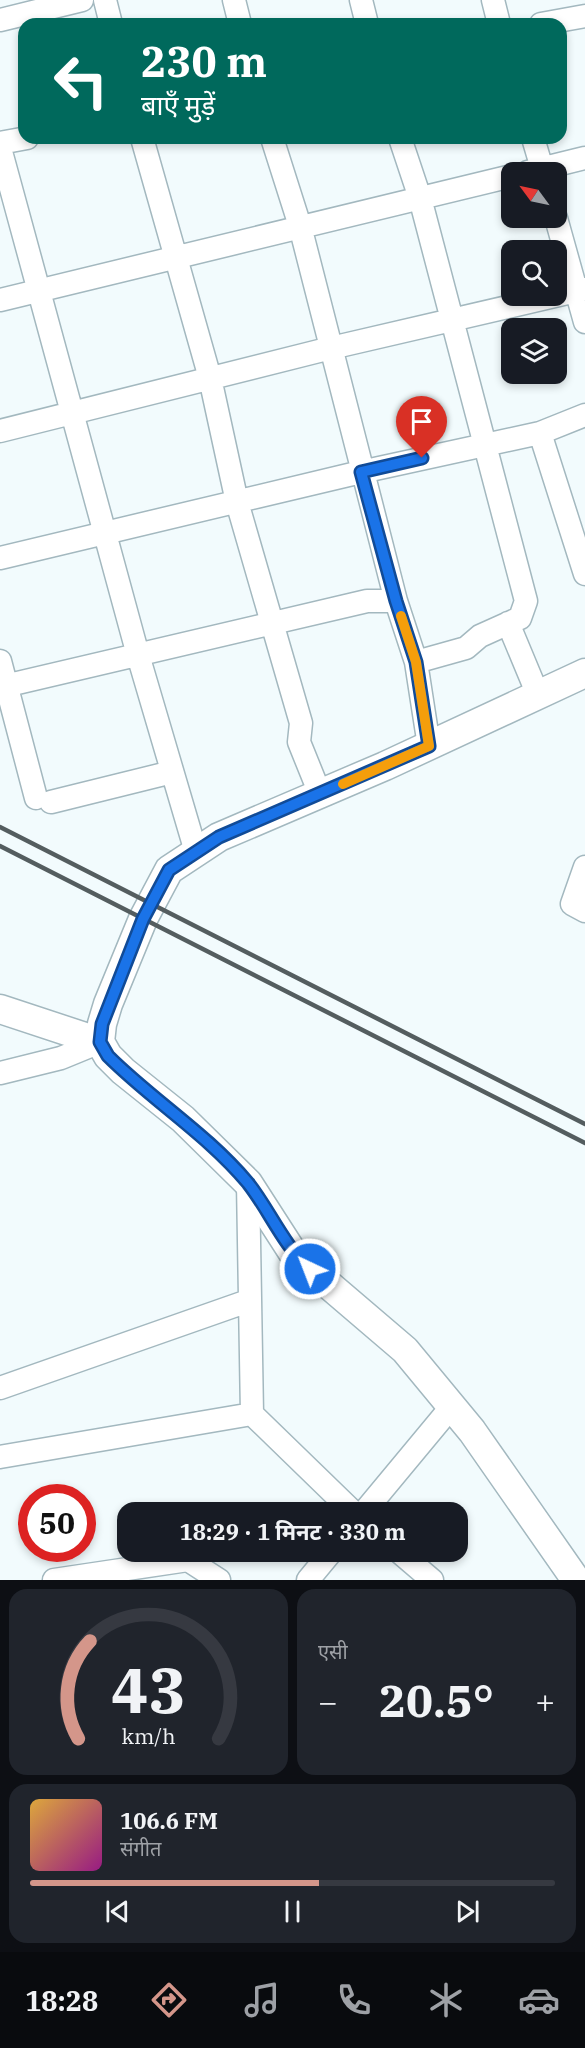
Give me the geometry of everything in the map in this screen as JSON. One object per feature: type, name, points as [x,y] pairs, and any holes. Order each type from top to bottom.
[{"type":"main road","points":[[576,1580],[472,1431],[405,1350],[296,1256],[248,1184],[183,1119],[123,1071],[108,1056],[100,1042],[108,1004],[143,919],[169,870],[219,837],[429,746],[585,673]]},
{"type":"main road","points":[[0,1008],[100,1042]]},
{"type":"street","points":[[0,20],[82,0]]},
{"type":"street","points":[[105,0],[110,18]]},
{"type":"street","points":[[234,0],[238,18]]},
{"type":"street","points":[[362,0],[365,18]]},
{"type":"street","points":[[493,0],[497,18]]},
{"type":"street","points":[[567,19],[585,16]]},
{"type":"street","points":[[0,143],[18,140]]},
{"type":"street","points":[[144,144],[210,378],[237,502],[301,723],[299,742],[320,794]]},
{"type":"street","points":[[274,144],[300,226],[361,472],[396,601],[416,662],[429,746]]},
{"type":"street","points":[[402,144],[420,198],[526,601],[520,618],[480,636],[466,648],[416,662]]},
{"type":"street","points":[[534,144],[537,162]]},
{"type":"street","points":[[0,148],[138,655],[196,852]]},
{"type":"street","points":[[567,163],[585,158]]},
{"type":"street","points":[[0,300],[501,179]]},
{"type":"street","points":[[559,228],[581,290],[585,322]]},
{"type":"street","points":[[0,431],[72,415],[331,348],[453,322],[581,290]]},
{"type":"street","points":[[0,558],[361,472],[540,433],[585,415]]},
{"type":"street","points":[[540,433],[585,574]]},
{"type":"street","points":[[3,686],[367,601],[396,601]]},
{"type":"street","points":[[508,623],[538,695]]},
{"type":"street","points":[[0,662],[3,686],[44,800],[172,772]]},
{"type":"street","points":[[585,867],[572,904],[585,910]]},
{"type":"street","points":[[0,1073],[61,1058],[100,1042]]},
{"type":"street","points":[[248,1184],[248,1301],[252,1414],[343,1502]]},
{"type":"street","points":[[0,1388],[248,1301]]},
{"type":"street","points":[[372,1502],[452,1407]]},
{"type":"street","points":[[0,1457],[252,1414]]},
{"type":"street","points":[[54,1580],[188,1560],[219,1580]]},
{"type":"street","points":[[308,1580],[323,1562]]},
{"type":"street","points":[[411,1562],[432,1580]]},
{"type":"railway","points":[[0,827],[585,1124]]},
{"type":"railway","points":[[0,846],[585,1143]]},
{"type":"slow traffic","points":[[343,784],[429,746],[416,662],[401,616]]},
{"type":"route","points":[[310,1269],[296,1256],[248,1184],[183,1119],[123,1071],[108,1056],[100,1042],[102,1024],[143,919],[169,870],[219,837],[429,746],[416,662],[396,601],[361,472],[422,458]]}]
